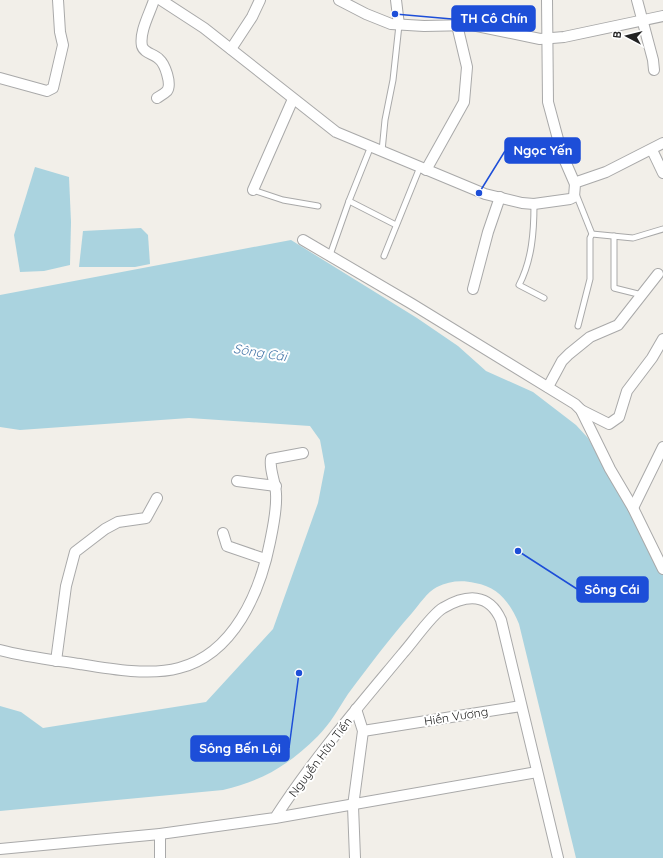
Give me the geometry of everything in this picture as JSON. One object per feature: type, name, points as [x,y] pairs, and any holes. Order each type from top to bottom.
[{"type":"street","points":[[0,78],[48,91],[53,88],[63,45],[60,32],[58,0]]},
{"type":"street","points":[[154,0],[144,30],[142,44],[146,51],[160,59],[168,78],[169,87],[167,91],[157,98]]},
{"type":"street","points":[[161,0],[204,28],[336,132],[477,191],[534,204],[570,199],[574,197],[575,189],[579,181],[606,172],[652,150],[663,143]]},
{"type":"street","points":[[231,49],[252,17],[260,0]]},
{"type":"street","points":[[339,0],[380,21],[399,25],[479,26],[531,38],[547,39],[663,16]]},
{"type":"street","points":[[396,0],[399,25]]},
{"type":"street","points":[[547,0],[548,102],[562,154],[575,189]]},
{"type":"street","points":[[637,0],[641,20],[653,60],[654,70]]},
{"type":"street","points":[[423,168],[454,122],[464,102],[467,67],[457,25]]},
{"type":"street","points":[[253,190],[293,99]]},
{"type":"street","points":[[652,150],[663,173]]},
{"type":"street","points":[[473,289],[488,232],[500,197]]},
{"type":"street","points":[[303,240],[576,404],[581,410],[610,468],[633,508],[663,569]]},
{"type":"street","points":[[548,387],[556,371],[569,354],[590,337],[618,325],[658,274]]},
{"type":"street","points":[[581,410],[604,423],[609,424],[616,420],[622,411],[627,390],[652,358],[663,339]]},
{"type":"street","points":[[633,508],[663,448]]},
{"type":"street","points":[[0,650],[104,668],[136,670],[173,669],[194,662],[208,654],[224,641],[239,622],[256,589],[265,559],[277,500],[271,459],[304,453]]},
{"type":"street","points":[[237,481],[276,486]]},
{"type":"street","points":[[56,660],[66,586],[75,552],[105,529],[118,522],[146,518],[157,498]]},
{"type":"street","points":[[223,533],[227,546],[265,559]]},
{"type":"street","name":"Nguyễn Hữu Tiến","points":[[275,818],[294,789],[356,709],[442,608],[469,598],[491,604],[496,609],[501,620],[512,660],[522,706]]},
{"type":"street","points":[[522,706],[558,858]]},
{"type":"street","name":"Hiền Vương","points":[[363,731],[522,706]]},
{"type":"street","points":[[355,858],[353,806],[363,731],[356,709]]},
{"type":"street","points":[[0,849],[160,834],[275,818],[353,806],[537,772]]},
{"type":"street","points":[[160,834],[160,858]]},
{"type":"lane","points":[[382,151],[385,120],[393,80],[399,25]]},
{"type":"lane","points":[[330,255],[348,201],[372,146]]},
{"type":"lane","points":[[384,256],[396,225],[423,168]]},
{"type":"lane","points":[[575,189],[592,234],[590,238],[590,279],[578,326]]},
{"type":"lane","points":[[253,190],[284,200],[318,206]]},
{"type":"lane","points":[[348,201],[396,225]]},
{"type":"lane","points":[[534,204],[534,227],[528,268],[519,285],[544,298]]},
{"type":"lane","points":[[592,234],[636,238],[663,229]]},
{"type":"lane","points":[[614,236],[614,288],[642,295]]},
{"type":"water","points":[[35,167],[69,177],[71,222],[70,265],[44,271],[20,272],[14,235]]},
{"type":"water","points":[[141,228],[148,235],[150,264],[135,267],[79,267],[83,231]]},
{"type":"water","name":"Sông Cái","points":[[291,240],[417,318],[458,346],[486,371],[533,392],[576,425],[588,438],[663,573],[663,858],[576,858],[519,624],[512,609],[497,592],[483,585],[465,582],[446,583],[430,592],[379,653],[322,731],[296,755],[263,777],[223,790],[0,811],[0,706],[21,712],[43,728],[206,702],[273,629],[318,503],[325,467],[320,440],[310,426],[189,418],[20,430],[0,427],[0,295]]},
{"type":"place","name":"TH Cô Chín","points":[[395,14]]},
{"type":"place","name":"Ngọc Yến","points":[[479,193]]},
{"type":"place","name":"Sông Cái","points":[[518,551]]},
{"type":"place","name":"Sông Bến Lội","points":[[299,673]]}]
